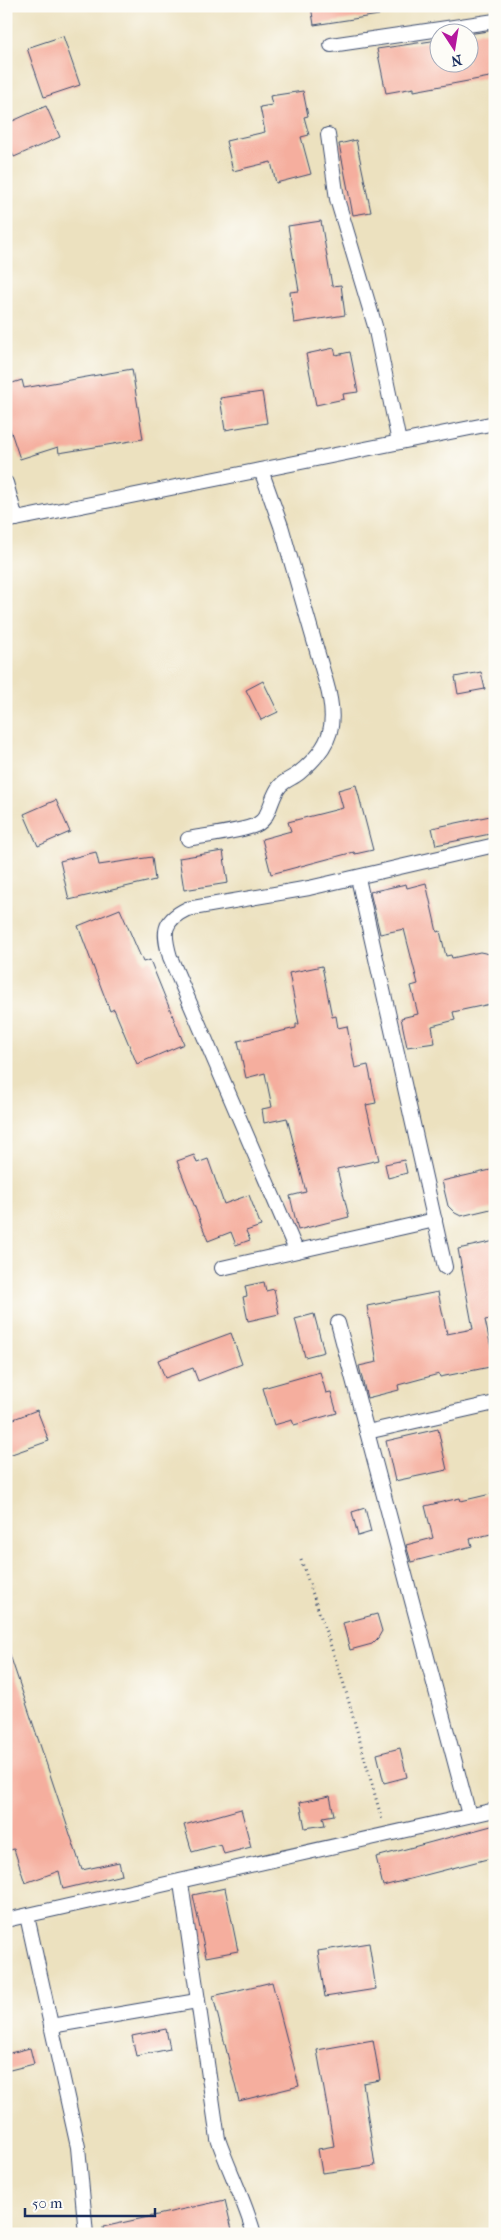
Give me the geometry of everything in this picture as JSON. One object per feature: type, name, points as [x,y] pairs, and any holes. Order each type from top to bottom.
[{"type":"street","points":[[331,45],[495,21]]},
{"type":"street","points":[[328,135],[337,199],[375,326],[399,442]]},
{"type":"street","points":[[6,483],[11,520],[495,423]]},
{"type":"street","points":[[188,839],[256,824],[266,816],[274,794],[281,784],[317,757],[329,736],[334,720],[333,704],[281,526],[261,470]]},
{"type":"street","points":[[296,1250],[170,957],[165,933],[167,923],[175,915],[187,910],[358,878],[495,845]]},
{"type":"street","points":[[358,878],[445,1267]]},
{"type":"street","points":[[222,1268],[435,1220]]},
{"type":"street","points":[[338,1323],[469,1815]]},
{"type":"street","points":[[367,1432],[495,1403]]},
{"type":"street","points":[[6,1920],[181,1883],[495,1810]]},
{"type":"street","points":[[181,1883],[218,2139],[230,2174],[247,2208],[254,2234]]},
{"type":"street","points":[[28,1916],[78,2147],[86,2234]]},
{"type":"street","points":[[51,2026],[197,2001]]},
{"type":"path","points":[[302,1560],[343,1681],[385,1837]]},
{"type":"building","points":[[311,6],[379,6],[379,15],[314,25]]},
{"type":"building","points":[[495,30],[495,76],[414,91],[414,88],[386,93],[377,49],[428,41],[428,72],[478,72],[478,33]]},
{"type":"building","points":[[63,36],[80,85],[44,97],[27,48]]},
{"type":"building","points":[[303,91],[308,116],[304,117],[309,135],[301,137],[311,174],[276,183],[271,162],[233,171],[226,141],[265,132],[260,107],[272,105],[270,96]]},
{"type":"building","points":[[46,106],[60,137],[14,157],[6,141],[6,124]]},
{"type":"building","points":[[356,140],[371,212],[353,215],[339,144]]},
{"type":"building","points":[[321,221],[332,286],[341,285],[345,315],[294,323],[290,292],[299,291],[288,226]]},
{"type":"building","points":[[334,348],[336,355],[350,352],[358,392],[343,394],[344,399],[316,405],[306,354]]},
{"type":"building","points":[[132,369],[143,439],[59,453],[58,447],[20,459],[6,417],[6,385],[22,380],[24,388]]},
{"type":"building","points":[[262,392],[267,423],[225,430],[220,398]]},
{"type":"building","points":[[481,672],[485,689],[458,694],[455,677]]},
{"type":"building","points":[[263,681],[278,712],[261,720],[246,690]]},
{"type":"building","points":[[356,785],[373,850],[355,854],[354,852],[271,874],[262,839],[291,831],[288,822],[343,808],[338,790]]},
{"type":"building","points":[[56,800],[70,832],[38,846],[24,814]]},
{"type":"building","points":[[495,815],[495,833],[436,845],[432,828]]},
{"type":"building","points":[[223,851],[228,883],[184,890],[179,858]]},
{"type":"building","points":[[96,852],[99,865],[152,857],[155,880],[69,900],[60,861]]},
{"type":"building","points":[[426,883],[437,932],[440,931],[446,956],[451,955],[452,958],[480,952],[495,955],[495,1003],[453,1012],[455,1020],[432,1026],[435,1043],[407,1047],[401,1018],[418,1014],[411,986],[418,984],[404,929],[380,934],[370,892],[406,884],[407,888]]},
{"type":"building","points":[[120,909],[143,962],[150,960],[184,1044],[137,1064],[114,1009],[110,1011],[78,926]]},
{"type":"building","points":[[322,966],[332,1017],[336,1016],[338,1028],[347,1026],[355,1068],[368,1065],[376,1103],[366,1105],[379,1160],[337,1169],[349,1217],[298,1230],[290,1196],[306,1192],[287,1118],[264,1123],[262,1109],[272,1107],[265,1073],[246,1078],[238,1041],[296,1028],[296,1024],[299,1024],[289,973]]},
{"type":"building","points":[[194,1155],[197,1163],[208,1159],[224,1204],[249,1195],[261,1226],[246,1231],[250,1240],[236,1245],[231,1232],[208,1241],[177,1161]]},
{"type":"building","points":[[404,1160],[407,1173],[388,1178],[385,1164]]},
{"type":"building","points":[[495,1169],[495,1208],[461,1216],[448,1206],[442,1181]]},
{"type":"building","points":[[495,1241],[495,1318],[485,1320],[495,1366],[440,1377],[439,1374],[398,1385],[399,1390],[367,1398],[359,1366],[377,1362],[367,1306],[438,1292],[447,1334],[473,1329],[458,1249]]},
{"type":"building","points":[[264,1282],[266,1291],[274,1289],[279,1314],[248,1321],[243,1297],[247,1296],[245,1286]]},
{"type":"building","points":[[314,1314],[324,1352],[305,1357],[295,1319]]},
{"type":"building","points":[[231,1333],[242,1364],[198,1381],[193,1368],[165,1378],[158,1360]]},
{"type":"building","points":[[320,1372],[326,1393],[331,1392],[337,1413],[294,1425],[292,1420],[274,1425],[263,1388]]},
{"type":"building","points":[[37,1410],[49,1441],[6,1456],[6,1422]]},
{"type":"building","points":[[438,1429],[447,1470],[395,1481],[386,1441]]},
{"type":"building","points":[[495,1493],[495,1533],[470,1539],[472,1546],[411,1562],[406,1545],[433,1538],[425,1506],[460,1498],[461,1501]]},
{"type":"building","points":[[365,1508],[371,1532],[358,1536],[352,1512]]},
{"type":"building","points":[[377,1614],[382,1631],[378,1638],[372,1644],[350,1650],[343,1623]]},
{"type":"building","points":[[6,1652],[9,1652],[82,1870],[119,1862],[122,1875],[63,1889],[59,1871],[25,1883],[14,1849],[6,1851]]},
{"type":"building","points":[[400,1748],[407,1777],[384,1783],[377,1754]]},
{"type":"building","points":[[330,1796],[334,1815],[323,1817],[325,1825],[305,1828],[300,1802]]},
{"type":"building","points":[[241,1809],[251,1847],[224,1854],[221,1844],[192,1852],[184,1825]]},
{"type":"building","points":[[495,1825],[495,1857],[383,1886],[376,1857]]},
{"type":"building","points":[[225,1888],[238,1951],[206,1957],[193,1895]]},
{"type":"building","points":[[369,1943],[376,1989],[325,1997],[318,1951]]},
{"type":"building","points":[[272,1982],[299,2086],[239,2101],[213,1996]]},
{"type":"building","points":[[166,2029],[170,2049],[136,2056],[132,2036]]},
{"type":"building","points":[[373,2040],[380,2080],[363,2083],[375,2166],[322,2173],[318,2149],[334,2146],[317,2050]]},
{"type":"building","points":[[30,2048],[34,2064],[6,2071],[6,2054]]},
{"type":"building","points":[[225,2200],[233,2234],[104,2234],[103,2227]]}]
